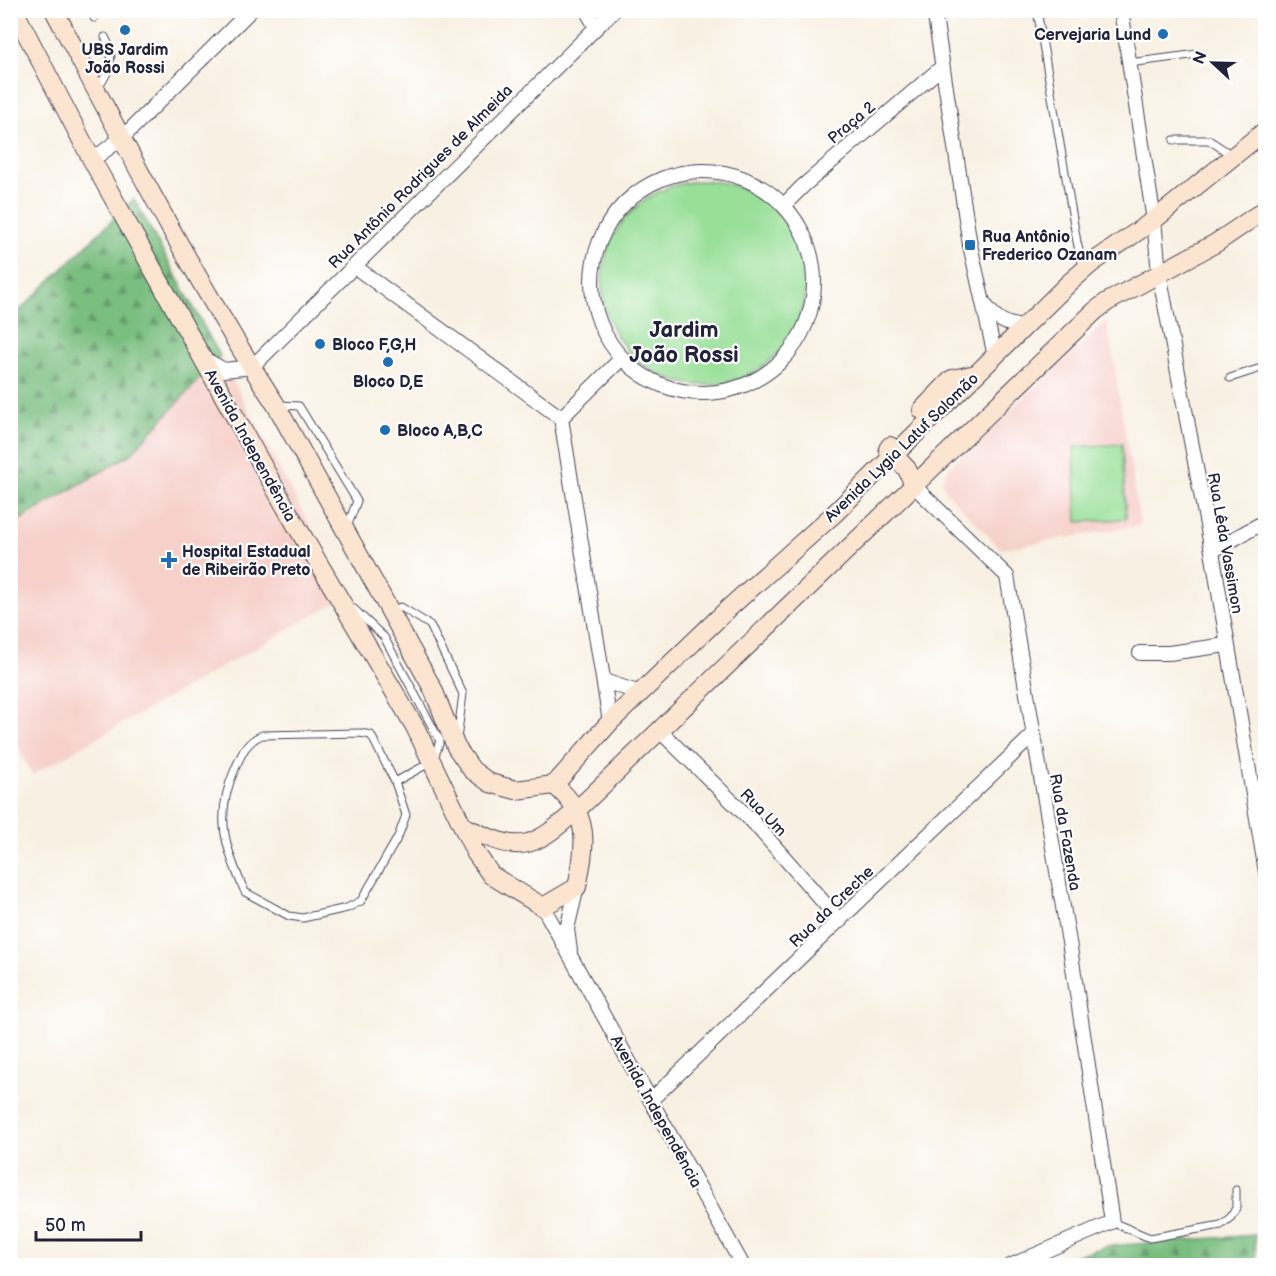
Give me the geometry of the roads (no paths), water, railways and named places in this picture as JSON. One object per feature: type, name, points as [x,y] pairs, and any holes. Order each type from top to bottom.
[{"type":"main road","name":"Avenida Independência","points":[[14,10],[92,160],[202,358],[433,761],[475,852],[491,875],[543,907]]},
{"type":"main road","points":[[56,12],[122,138],[252,367],[276,405],[433,689],[456,747],[472,770],[490,783],[516,790],[554,784],[578,809],[583,829],[583,860],[577,887],[543,907]]},
{"type":"main road","name":"Avenida Lygia Latuf Salomão","points":[[554,784],[610,722],[835,513],[1084,270],[1154,220],[1266,130]]},
{"type":"main road","points":[[463,826],[498,843],[521,846],[541,839],[578,809],[1095,311],[1216,243],[1264,209]]},
{"type":"main road","points":[[893,454],[907,469],[914,486]]},
{"type":"street","points":[[92,160],[122,138],[250,10]]},
{"type":"street","points":[[586,10],[596,27]]},
{"type":"street","name":"Rua Antônio Rodrigues de Almeida","points":[[252,367],[614,10]]},
{"type":"street","points":[[934,10],[980,296],[995,356]]},
{"type":"street","name":"Rua Lêda Vassimon","points":[[1121,10],[1154,220],[1159,273],[1212,551],[1266,872]]},
{"type":"street","name":"Praça 2","points":[[784,205],[802,186],[942,67]]},
{"type":"street","points":[[689,172],[712,172],[723,173],[756,184],[784,205],[802,232],[812,262],[813,294],[806,324],[789,352],[766,374],[738,388],[706,394],[675,391],[646,379],[621,358],[602,330],[592,296],[594,261],[605,229],[627,201],[656,181],[689,172]]},
{"type":"street","points":[[354,266],[561,418],[610,722]]},
{"type":"street","points":[[980,296],[991,313],[1001,321],[1012,326],[1025,327]]},
{"type":"street","points":[[202,358],[224,370],[252,367]]},
{"type":"street","points":[[561,418],[621,358]]},
{"type":"street","name":"Rua da Fazenda","points":[[914,486],[1006,576],[1112,1222]]},
{"type":"street","points":[[1212,551],[1266,521]]},
{"type":"street","points":[[1140,653],[1168,653],[1226,645]]},
{"type":"street","points":[[604,681],[640,693]]},
{"type":"street","name":"Rua Um","points":[[659,730],[754,823],[840,921]]},
{"type":"street","name":"Rua da Creche","points":[[652,1099],[1033,735]]},
{"type":"street","name":"Avenida Independência","points":[[570,957],[567,929],[577,887]]},
{"type":"street","name":"Avenida Independência","points":[[543,907],[743,1266]]},
{"type":"street","points":[[1010,1266],[1112,1222]]},
{"type":"lane","points":[[1037,10],[1077,242],[1084,270]]},
{"type":"lane","points":[[97,90],[112,62],[110,44],[105,37]]},
{"type":"lane","points":[[1129,63],[1198,54]]},
{"type":"lane","points":[[1174,140],[1209,140],[1233,156]]},
{"type":"lane","points":[[1230,378],[1263,367]]},
{"type":"lane","points":[[276,405],[299,406],[357,501],[345,532]]},
{"type":"lane","points":[[388,611],[401,607],[430,625],[462,694],[456,747]]},
{"type":"lane","points":[[360,732],[371,735],[395,782],[406,815],[398,837],[361,901],[347,908],[303,918],[289,916],[245,892],[223,829],[222,803],[231,777],[250,740],[262,735],[360,732]]},
{"type":"lane","points":[[395,782],[433,761]]},
{"type":"lane","points":[[1112,1222],[1150,1238],[1221,1226],[1231,1217],[1236,1208],[1236,1190]]},
{"type":"place","name":"UBS Jardim João Rossi","points":[[125,30]]},
{"type":"place","name":"Cervejaria Lund","points":[[1163,34]]},
{"type":"place","name":"Rua Antônio Frederico Ozanam","points":[[970,245]]},
{"type":"place","name":"Bloco F,G,H","points":[[320,344]]},
{"type":"place","name":"Bloco D,E","points":[[388,362]]},
{"type":"place","name":"Bloco A,B,C","points":[[385,430]]},
{"type":"place","name":"Hospital Estadual de Ribeirão Preto","points":[[169,560]]},
{"type":"district","name":"Jardim João Rossi","points":[[684,342]]}]
